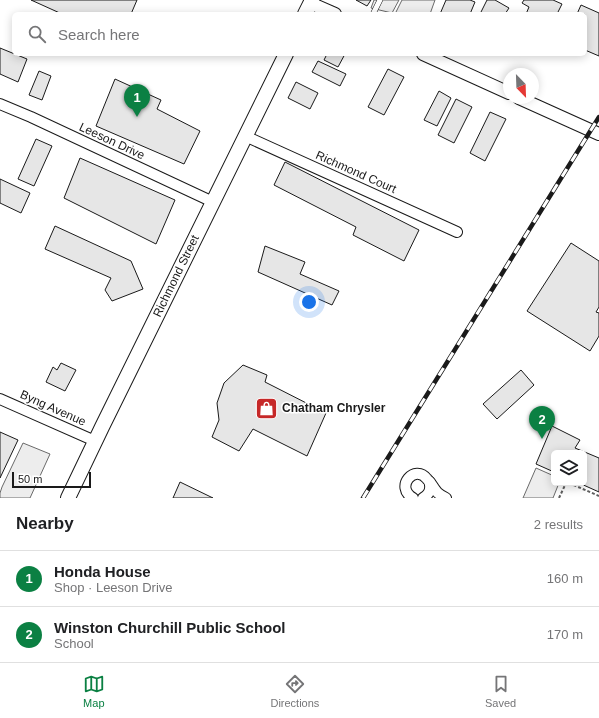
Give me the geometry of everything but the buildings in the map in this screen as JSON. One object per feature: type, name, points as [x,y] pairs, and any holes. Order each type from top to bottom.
[{"type":"main road","name":"Richmond Street","points":[[68,498],[285,56]]},
{"type":"street","points":[[308,4],[330,12]]},
{"type":"street","points":[[427,56],[503,90]]},
{"type":"street","name":"Leeson Drive","points":[[0,104],[31,117],[212,202]]},
{"type":"street","points":[[533,104],[599,134]]},
{"type":"street","name":"Richmond Court","points":[[245,136],[457,232]]},
{"type":"street","name":"Byng Avenue","points":[[0,398],[95,441]]},
{"type":"street","points":[[413,498],[407,494],[405,488],[406,481],[410,476],[420,474],[426,477],[437,493],[444,497]]},
{"type":"street","points":[[423,498],[428,495],[430,482]]},
{"type":"street","points":[[423,498],[434,496],[444,497]]},
{"type":"lane","points":[[374,12],[380,0]]},
{"type":"path","points":[[559,498],[565,486]]},
{"type":"path","points":[[576,486],[599,496]]},
{"type":"shaded area","points":[[374,0],[399,0],[393,12],[371,8]]},
{"type":"shaded area","points":[[402,0],[435,0],[431,12],[396,12]]},
{"type":"shaded area","points":[[23,443],[50,454],[30,498],[0,498],[2,487]]},
{"type":"shaded area","points":[[536,468],[551,475],[551,486],[558,486],[553,498],[523,498]]},
{"type":"railway","points":[[363,498],[599,117]]},
{"type":"place","name":"Honda House","points":[[137,117]]},
{"type":"place","name":"Chatham Chrysler","points":[[267,408]]},
{"type":"place","name":"Winston Churchill Public School","points":[[542,439]]}]
